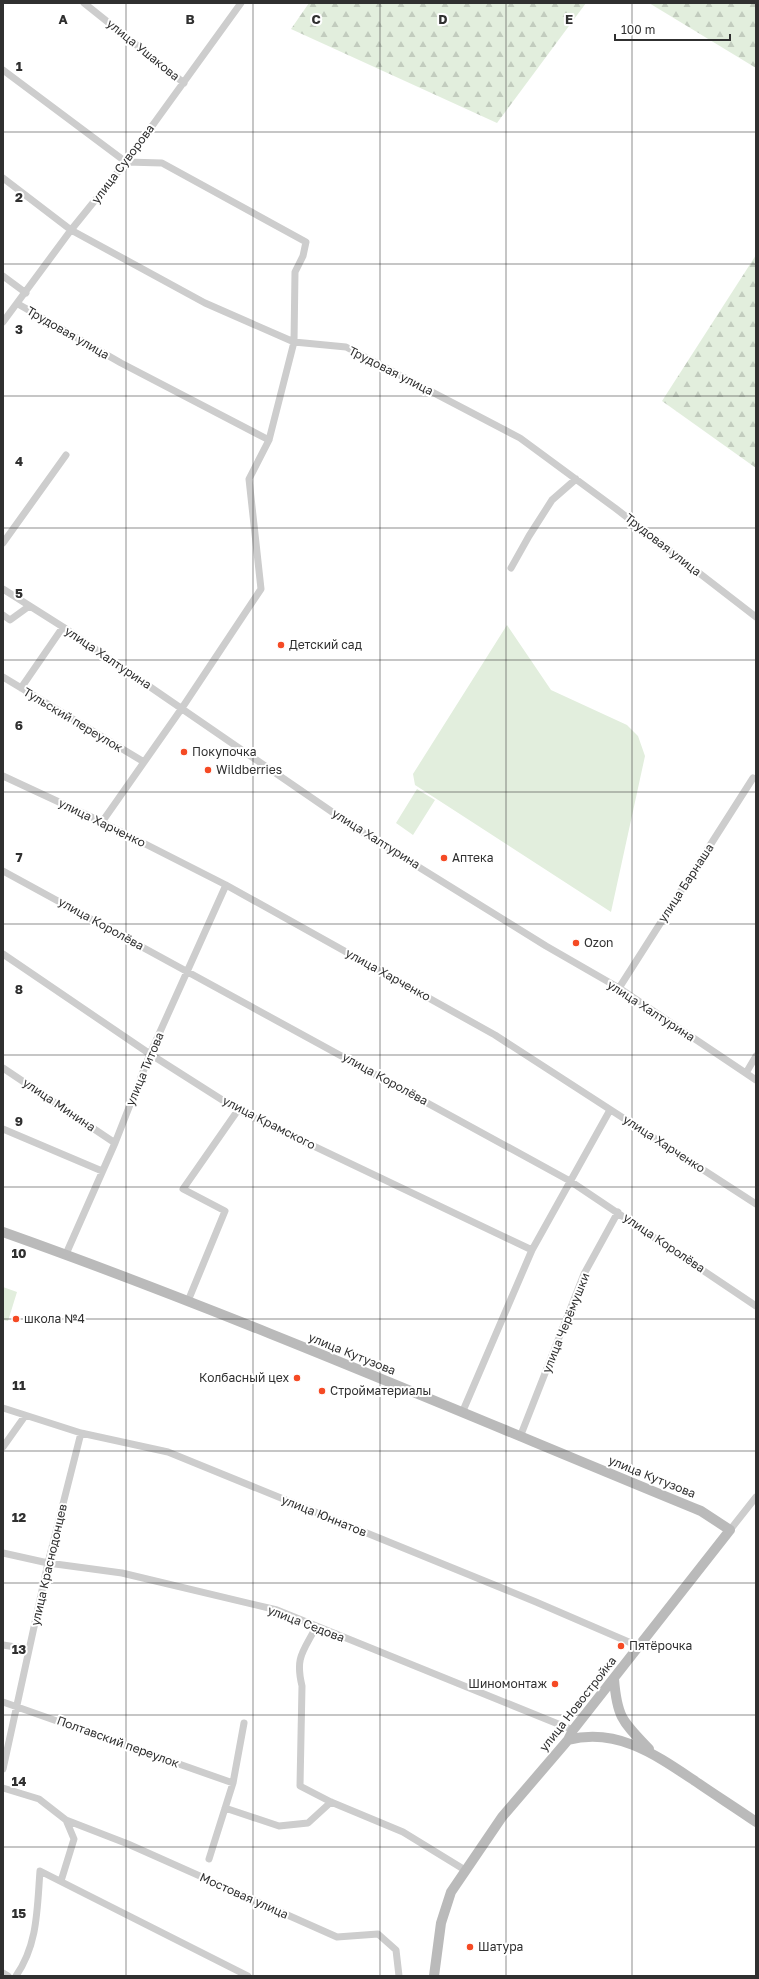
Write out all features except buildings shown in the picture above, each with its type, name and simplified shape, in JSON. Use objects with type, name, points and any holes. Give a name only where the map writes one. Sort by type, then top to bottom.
[{"type":"main road","name":"улица Кутузова","points":[[3,1232],[66,1254],[188,1301],[462,1413],[701,1511],[730,1530]]},
{"type":"main road","name":"улица Новостройка","points":[[434,1976],[441,1922],[451,1892],[464,1870],[502,1817],[568,1740],[573,1730],[730,1530]]},
{"type":"main road","points":[[614,1679],[617,1707],[620,1716],[633,1733],[654,1753],[756,1822]]},
{"type":"main road","points":[[568,1740],[583,1736],[602,1737],[625,1741],[654,1753]]},
{"type":"street","name":"улица Ушакова","points":[[84,3],[184,83]]},
{"type":"street","name":"улица Суворова","points":[[3,322],[18,304],[71,230],[126,162],[241,3]]},
{"type":"street","points":[[3,70],[126,162],[162,163],[306,242],[303,256],[295,272],[294,342],[269,440],[249,479],[260,589],[182,708],[102,822]]},
{"type":"street","name":"Трудовая улица","points":[[3,178],[71,230],[205,303],[294,342],[346,347],[520,438],[756,617]]},
{"type":"street","points":[[3,276],[26,293]]},
{"type":"street","name":"Трудовая улица","points":[[18,304],[121,363],[269,440]]},
{"type":"street","points":[[3,543],[66,455]]},
{"type":"street","points":[[511,568],[552,500],[576,479]]},
{"type":"street","name":"улица Халтурина","points":[[3,589],[28,607],[63,627],[354,827],[546,946],[619,988],[756,1080]]},
{"type":"street","points":[[3,615],[10,620],[28,607]]},
{"type":"street","points":[[21,688],[63,627]]},
{"type":"street","name":"Тульский переулок","points":[[3,677],[144,762]]},
{"type":"street","name":"улица Харченко","points":[[3,776],[102,822],[226,885],[495,1035],[756,1204]]},
{"type":"street","name":"улица Барнаша","points":[[619,988],[753,778]]},
{"type":"street","name":"улица Королёва","points":[[3,871],[570,1181],[756,1306]]},
{"type":"street","name":"улица Титова","points":[[66,1254],[115,1143],[150,1054],[226,885]]},
{"type":"street","name":"улица Крамского","points":[[3,954],[150,1054],[238,1110],[532,1250]]},
{"type":"street","points":[[746,1073],[756,1056]]},
{"type":"street","name":"улица Минина","points":[[3,1068],[115,1143]]},
{"type":"street","points":[[188,1301],[225,1211],[183,1189],[238,1110]]},
{"type":"street","points":[[462,1413],[532,1250],[610,1110]]},
{"type":"street","points":[[3,1129],[102,1171]]},
{"type":"street","name":"улица Черёмушки","points":[[520,1437],[584,1274],[618,1212]]},
{"type":"street","name":"улица Юннатов","points":[[3,1408],[81,1433],[168,1452],[536,1602],[638,1646]]},
{"type":"street","points":[[3,1447],[25,1416]]},
{"type":"street","name":"улица Краснодонцев","points":[[3,1769],[48,1563],[81,1433]]},
{"type":"street","name":"улица Новостройка","points":[[730,1530],[756,1497]]},
{"type":"street","name":"улица Седова","points":[[3,1553],[48,1563],[122,1573],[277,1610],[573,1730]]},
{"type":"street","points":[[316,1627],[299,1659],[298,1671],[302,1686],[300,1786],[332,1802],[403,1832],[464,1870]]},
{"type":"street","points":[[3,1645],[30,1649]]},
{"type":"street","name":"Полтавский переулок","points":[[3,1702],[234,1783]]},
{"type":"street","points":[[209,1859],[234,1783],[244,1723]]},
{"type":"street","name":"Мостовая улица","points":[[3,1788],[39,1799],[66,1820],[128,1844],[337,1937],[378,1934],[396,1950],[399,1976]]},
{"type":"street","points":[[226,1808],[279,1826],[308,1823],[332,1802]]},
{"type":"street","name":"Мостовая улица","points":[[61,1881],[74,1839],[66,1820]]},
{"type":"street","points":[[16,1976],[26,1962],[33,1940],[40,1871],[248,1976]]},
{"type":"street","points":[[3,1973],[8,1976]]},
{"type":"green space","points":[[309,3],[586,3],[497,123],[291,29]]},
{"type":"green space","points":[[649,3],[756,3],[756,68]]},
{"type":"green space","points":[[756,255],[756,468],[662,401]]},
{"type":"green space","points":[[507,625],[551,690],[627,725],[638,736],[645,756],[611,912],[415,785],[413,774]]},
{"type":"green space","points":[[417,789],[435,800],[413,835],[396,823]]},
{"type":"green space","points":[[3,1287],[17,1292],[8,1321],[3,1320]]},
{"type":"place","name":"Детский сад","points":[[281,645]]},
{"type":"place","name":"Покупочка","points":[[184,752]]},
{"type":"place","name":"Wildberries","points":[[208,770]]},
{"type":"place","name":"Аптека","points":[[444,858]]},
{"type":"place","name":"Ozon","points":[[576,943]]},
{"type":"place","name":"школа №4","points":[[16,1319]]},
{"type":"place","name":"Колбасный цех","points":[[297,1378]]},
{"type":"place","name":"Стройматериалы","points":[[322,1391]]},
{"type":"place","name":"Пятёрочка","points":[[621,1646]]},
{"type":"place","name":"Шиномонтаж","points":[[555,1684]]},
{"type":"place","name":"Шатура","points":[[470,1947]]}]
